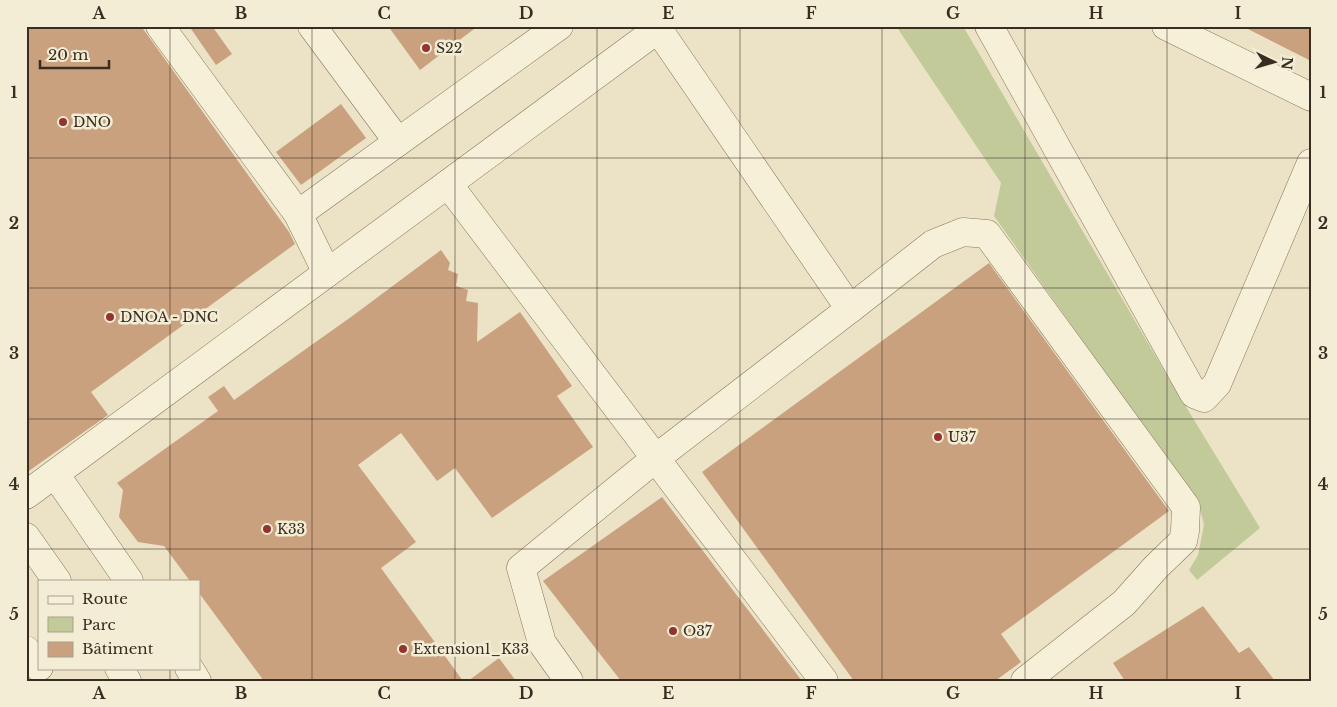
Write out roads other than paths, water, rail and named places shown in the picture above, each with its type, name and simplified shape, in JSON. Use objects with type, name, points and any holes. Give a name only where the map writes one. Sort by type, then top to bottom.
[{"type":"street","points":[[160,26],[298,214],[328,273]]},
{"type":"street","points":[[312,26],[398,142]]},
{"type":"street","points":[[298,214],[559,26]]},
{"type":"street","points":[[989,26],[1194,394],[1204,398],[1217,384],[1311,163]]},
{"type":"street","points":[[1166,26],[1311,97]]},
{"type":"street","points":[[26,495],[448,184],[651,30],[850,309]]},
{"type":"street","points":[[448,184],[824,681]]},
{"type":"street","points":[[569,681],[542,643],[521,568],[656,458],[932,244],[963,232],[987,234],[1186,507],[1183,541],[1156,567],[1124,603],[1025,681]]},
{"type":"street","points":[[55,474],[128,580]]},
{"type":"street","points":[[26,537],[56,580]]},
{"type":"street","points":[[26,650],[38,667]]},
{"type":"street","points":[[41,670],[49,681]]},
{"type":"street","points":[[119,670],[127,681]]},
{"type":"street","points":[[190,670],[197,681]]},
{"type":"place","name":"S22","points":[[426,48]]},
{"type":"place","name":"DNO","points":[[63,122]]},
{"type":"place","name":"DNOA - DNC","points":[[110,317]]},
{"type":"place","name":"U37","points":[[938,437]]},
{"type":"place","name":"K33","points":[[267,529]]},
{"type":"place","name":"O37","points":[[673,631]]},
{"type":"place","name":"Extension1_K33","points":[[403,649]]}]
